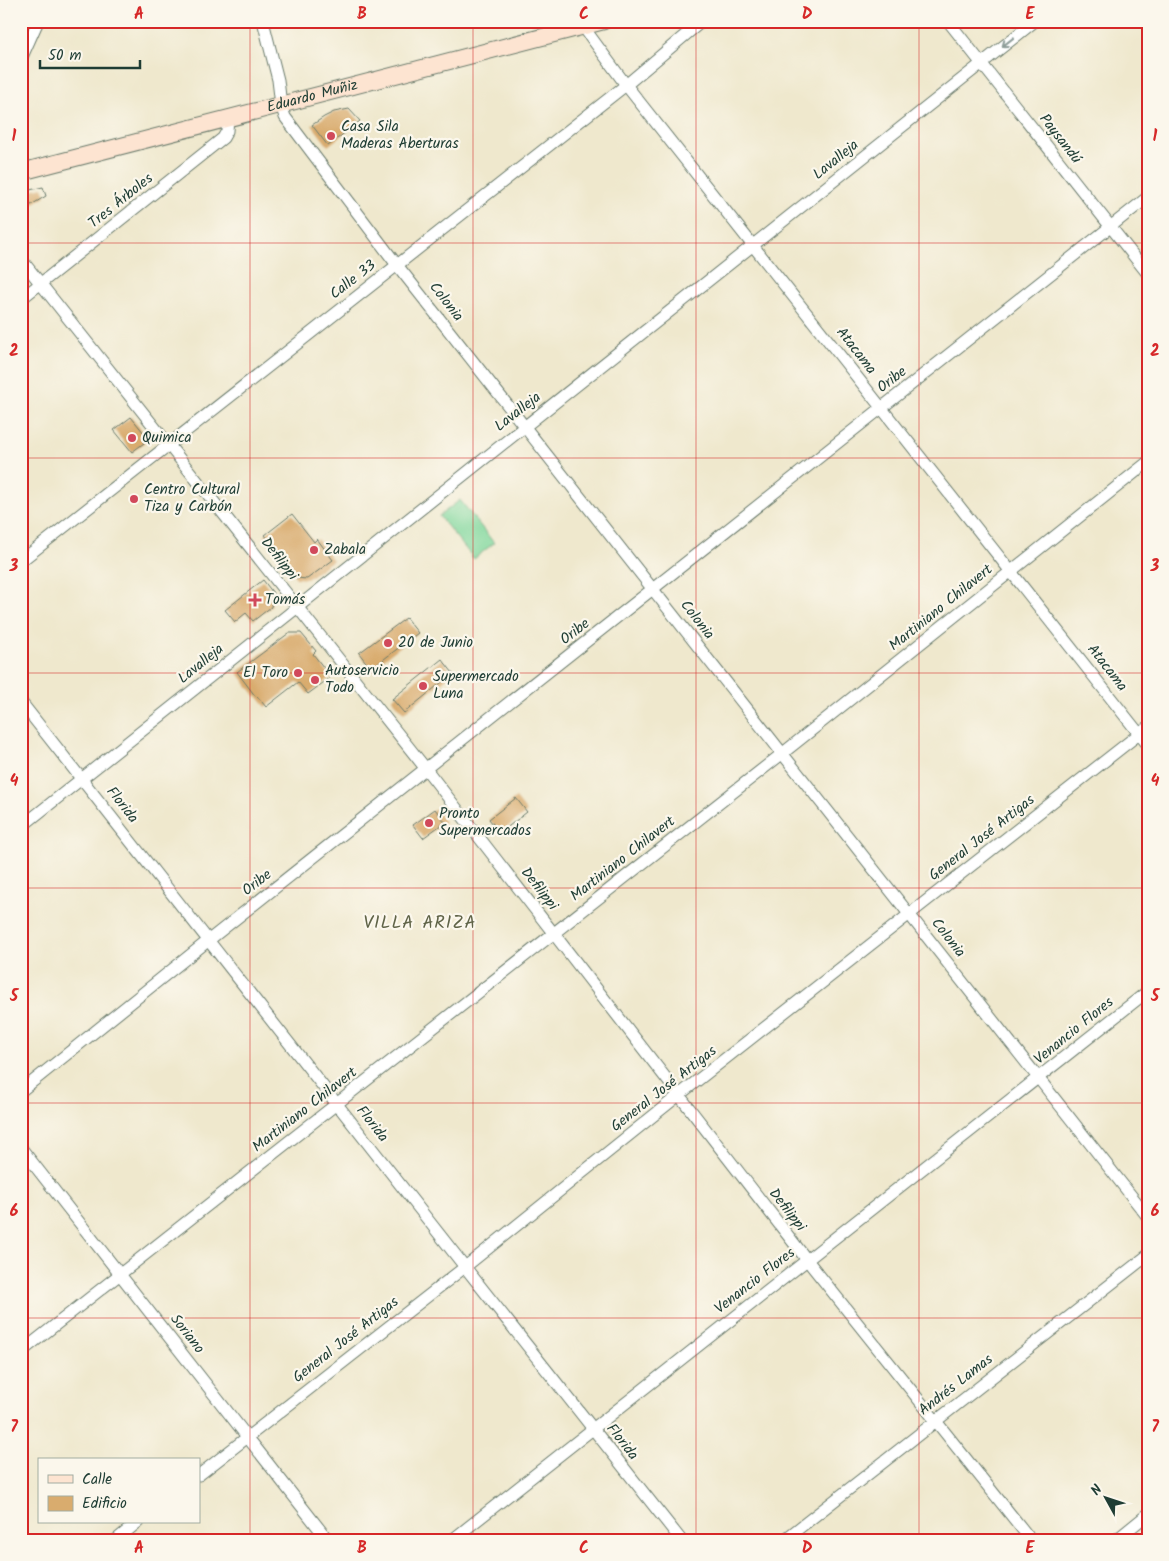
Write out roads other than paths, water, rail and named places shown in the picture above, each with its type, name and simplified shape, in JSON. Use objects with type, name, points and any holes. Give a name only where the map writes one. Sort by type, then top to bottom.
[{"type":"street","points":[[21,59],[38,21]]},
{"type":"street","name":"Colonia","points":[[263,21],[285,117],[397,265],[1148,1217]]},
{"type":"street","name":"Eduardo Muñiz","points":[[21,172],[281,105],[580,24],[604,21]]},
{"type":"street","name":"Calle 33","points":[[21,561],[626,84],[702,21]]},
{"type":"street","name":"Paysandú","points":[[948,21],[1148,274]]},
{"type":"street","name":"Lavalleja","points":[[21,827],[1035,21]]},
{"type":"street","name":"Atacama","points":[[580,24],[1011,572],[1144,730],[1148,745]]},
{"type":"street","name":"Tres Árboles","points":[[21,299],[223,138],[227,131],[228,118]]},
{"type":"street","name":"Oribe","points":[[21,1091],[1148,197]]},
{"type":"street","name":"Defilippi","points":[[21,259],[426,769],[807,1260],[1031,1540]]},
{"type":"street","name":"Martiniano Chilavert","points":[[21,1352],[783,753],[1148,462]]},
{"type":"street","name":"Florida","points":[[21,702],[681,1540]]},
{"type":"street","name":"General José Artigas","points":[[200,1474],[1144,730]]},
{"type":"street","name":"Venancio Flores","points":[[452,1540],[1148,991]]},
{"type":"street","name":"Soriano","points":[[21,1148],[328,1540]]},
{"type":"street","name":"Andrés Lamas","points":[[784,1540],[1148,1255]]},
{"type":"street","points":[[1116,1540],[1148,1514]]},
{"type":"street","points":[[116,1540],[136,1524]]},
{"type":"place","name":"Casa Sila Maderas Aberturas","points":[[331,136]]},
{"type":"place","name":"Quimica","points":[[132,438]]},
{"type":"place","name":"Centro Cultural Tiza y Carbón","points":[[134,499]]},
{"type":"place","name":"Zabala","points":[[314,550]]},
{"type":"place","name":"Tomás","points":[[255,600]]},
{"type":"place","name":"20 de Junio","points":[[388,643]]},
{"type":"place","name":"El Toro","points":[[298,673]]},
{"type":"place","name":"Autoservicio Todo","points":[[315,680]]},
{"type":"place","name":"Supermercado Luna","points":[[423,686]]},
{"type":"place","name":"Pronto Supermercados","points":[[429,823]]},
{"type":"district","name":"VILLA ARIZA","points":[[420,923]]}]
